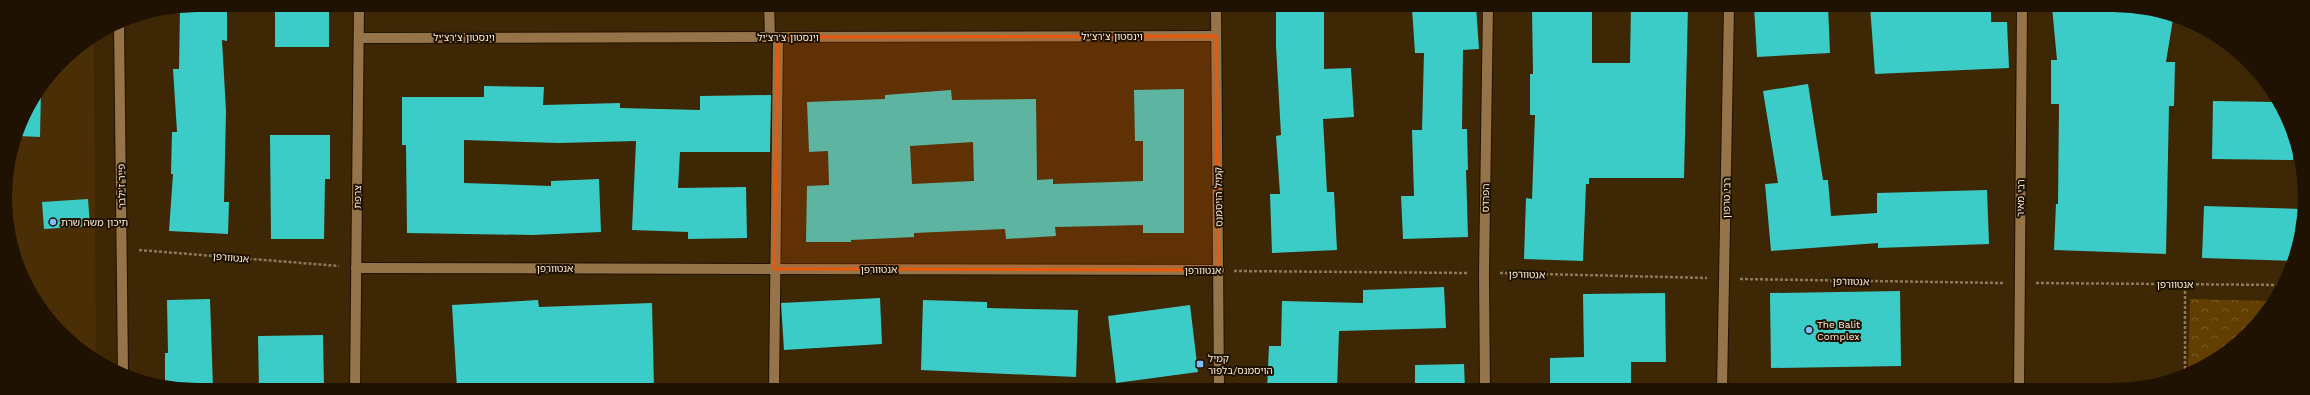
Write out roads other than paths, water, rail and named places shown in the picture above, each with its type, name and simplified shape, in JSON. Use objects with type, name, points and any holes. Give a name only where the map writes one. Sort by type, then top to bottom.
[{"type":"street","name":"צרפת","points":[[355,383],[360,12]]},
{"type":"street","points":[[770,12],[774,37],[774,383]]},
{"type":"street","name":"קמיל הויסמנס","points":[[1216,12],[1219,383]]},
{"type":"street","name":"הפרדס","points":[[1485,383],[1484,273],[1488,12]]},
{"type":"street","name":"רבי טרפון","points":[[1722,383],[1729,12]]},
{"type":"street","name":"רבי מאיר","points":[[2019,383],[2018,283],[2022,12]]},
{"type":"street","name":"פייר ז'ילבר","points":[[119,29],[123,367]]},
{"type":"street","name":"וינסטון צ'רצ'יל","points":[[359,38],[1216,36]]},
{"type":"street","name":"אנטוורפן","points":[[356,268],[1219,270]]},
{"type":"place","name":"תיכון משה שרת","points":[[53,222]]},
{"type":"place","name":"The Balit Complex","points":[[1809,330]]},
{"type":"place","name":"קמיל הויסמנס/בלפור","points":[[1200,364]]}]
